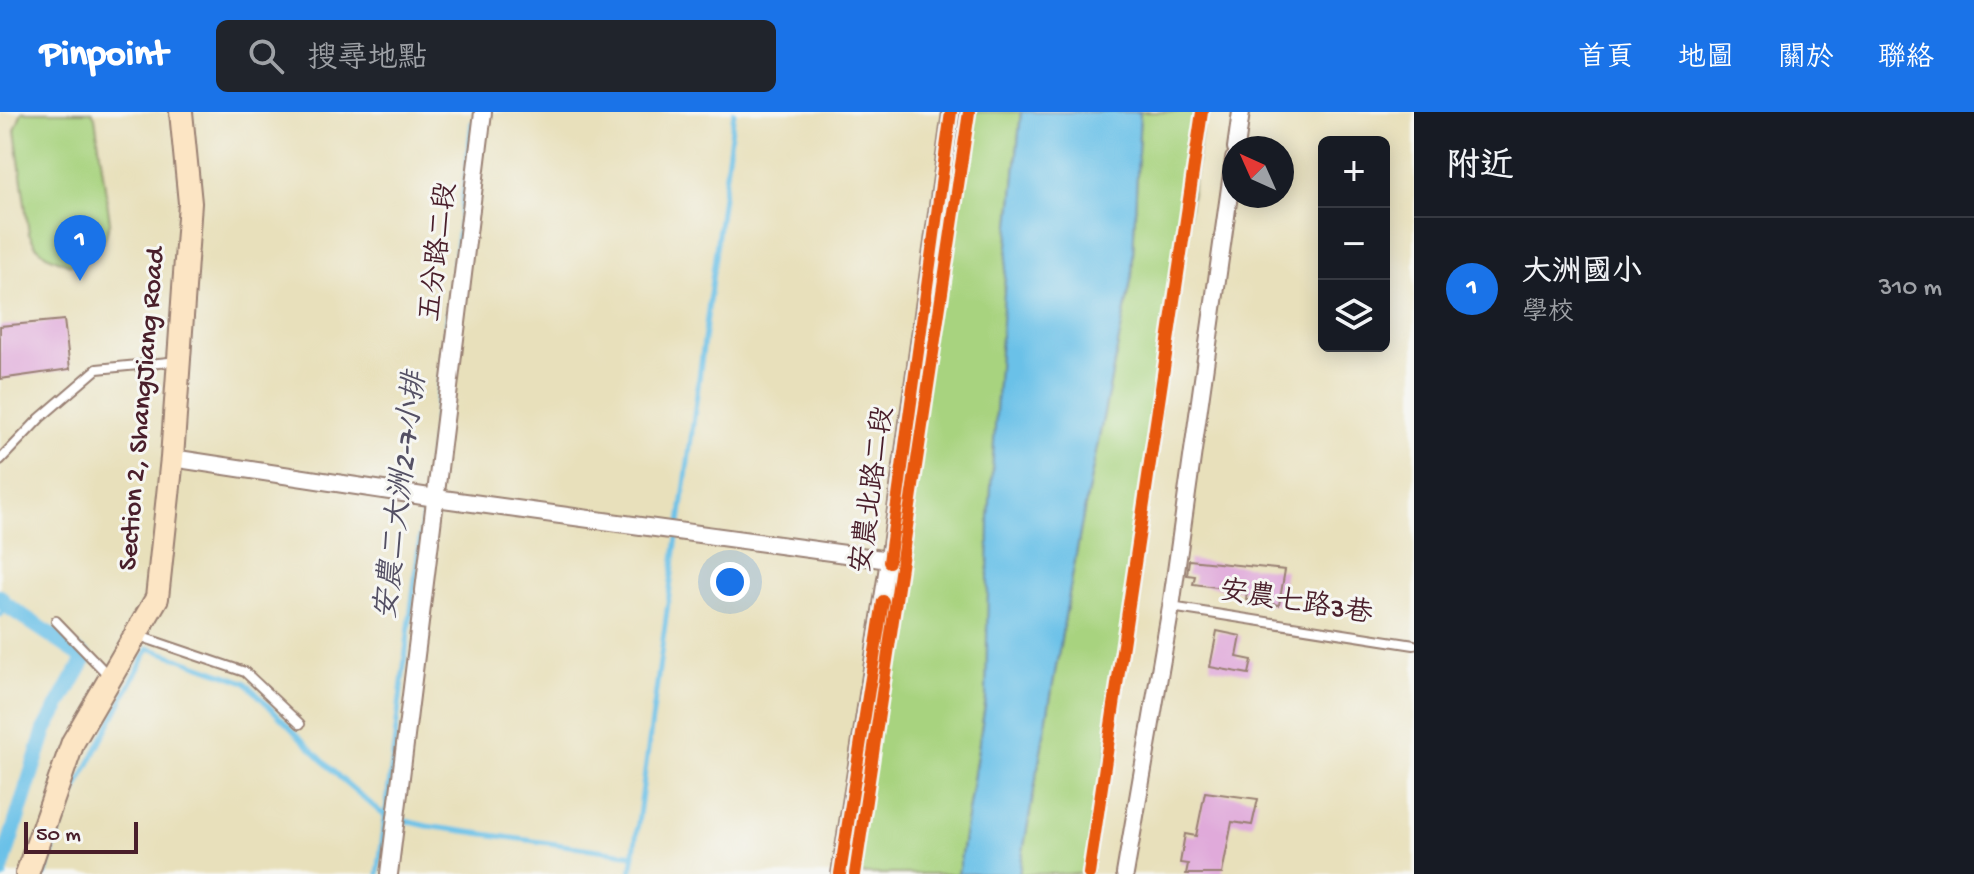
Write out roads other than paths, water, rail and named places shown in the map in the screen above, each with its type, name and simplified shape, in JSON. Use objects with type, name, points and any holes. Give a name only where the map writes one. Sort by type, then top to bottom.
[{"type":"main road","name":"Section 2, ShangJiang Road","points":[[27,874],[73,742],[157,598],[172,458],[190,203],[181,112]]},
{"type":"street","name":"五分路二段","points":[[389,874],[483,112]]},
{"type":"street","name":"安農北路二段","points":[[840,874],[889,560],[951,112]]},
{"type":"street","points":[[1238,136],[1241,112]]},
{"type":"street","points":[[1125,874],[1171,607],[1227,208]]},
{"type":"street","points":[[172,458],[436,498],[889,560]]},
{"type":"lane","points":[[0,460],[40,418],[97,369],[180,361]]},
{"type":"lane","name":"安農七路3巷","points":[[1171,607],[1414,645]]},
{"type":"lane","points":[[56,621],[111,677]]},
{"type":"lane","points":[[135,635],[245,672],[300,724]]},
{"type":"water","points":[[1021,112],[1140,112],[1132,276],[1083,516],[1019,874],[958,874],[986,699],[989,517],[1005,276]]},
{"type":"waterway","points":[[680,523],[734,112]]},
{"type":"waterway","name":"安農二大洲2-7小排","points":[[378,874],[472,123]]},
{"type":"waterway","points":[[631,874],[677,537]]},
{"type":"waterway","points":[[0,597],[6,605],[85,658],[45,730],[0,873]]},
{"type":"waterway","points":[[0,615],[6,605]]},
{"type":"waterway","points":[[45,874],[68,805],[149,648],[245,682],[339,777],[385,816],[427,826],[634,855]]},
{"type":"place","name":"大洲國小","points":[[80,281]]}]
